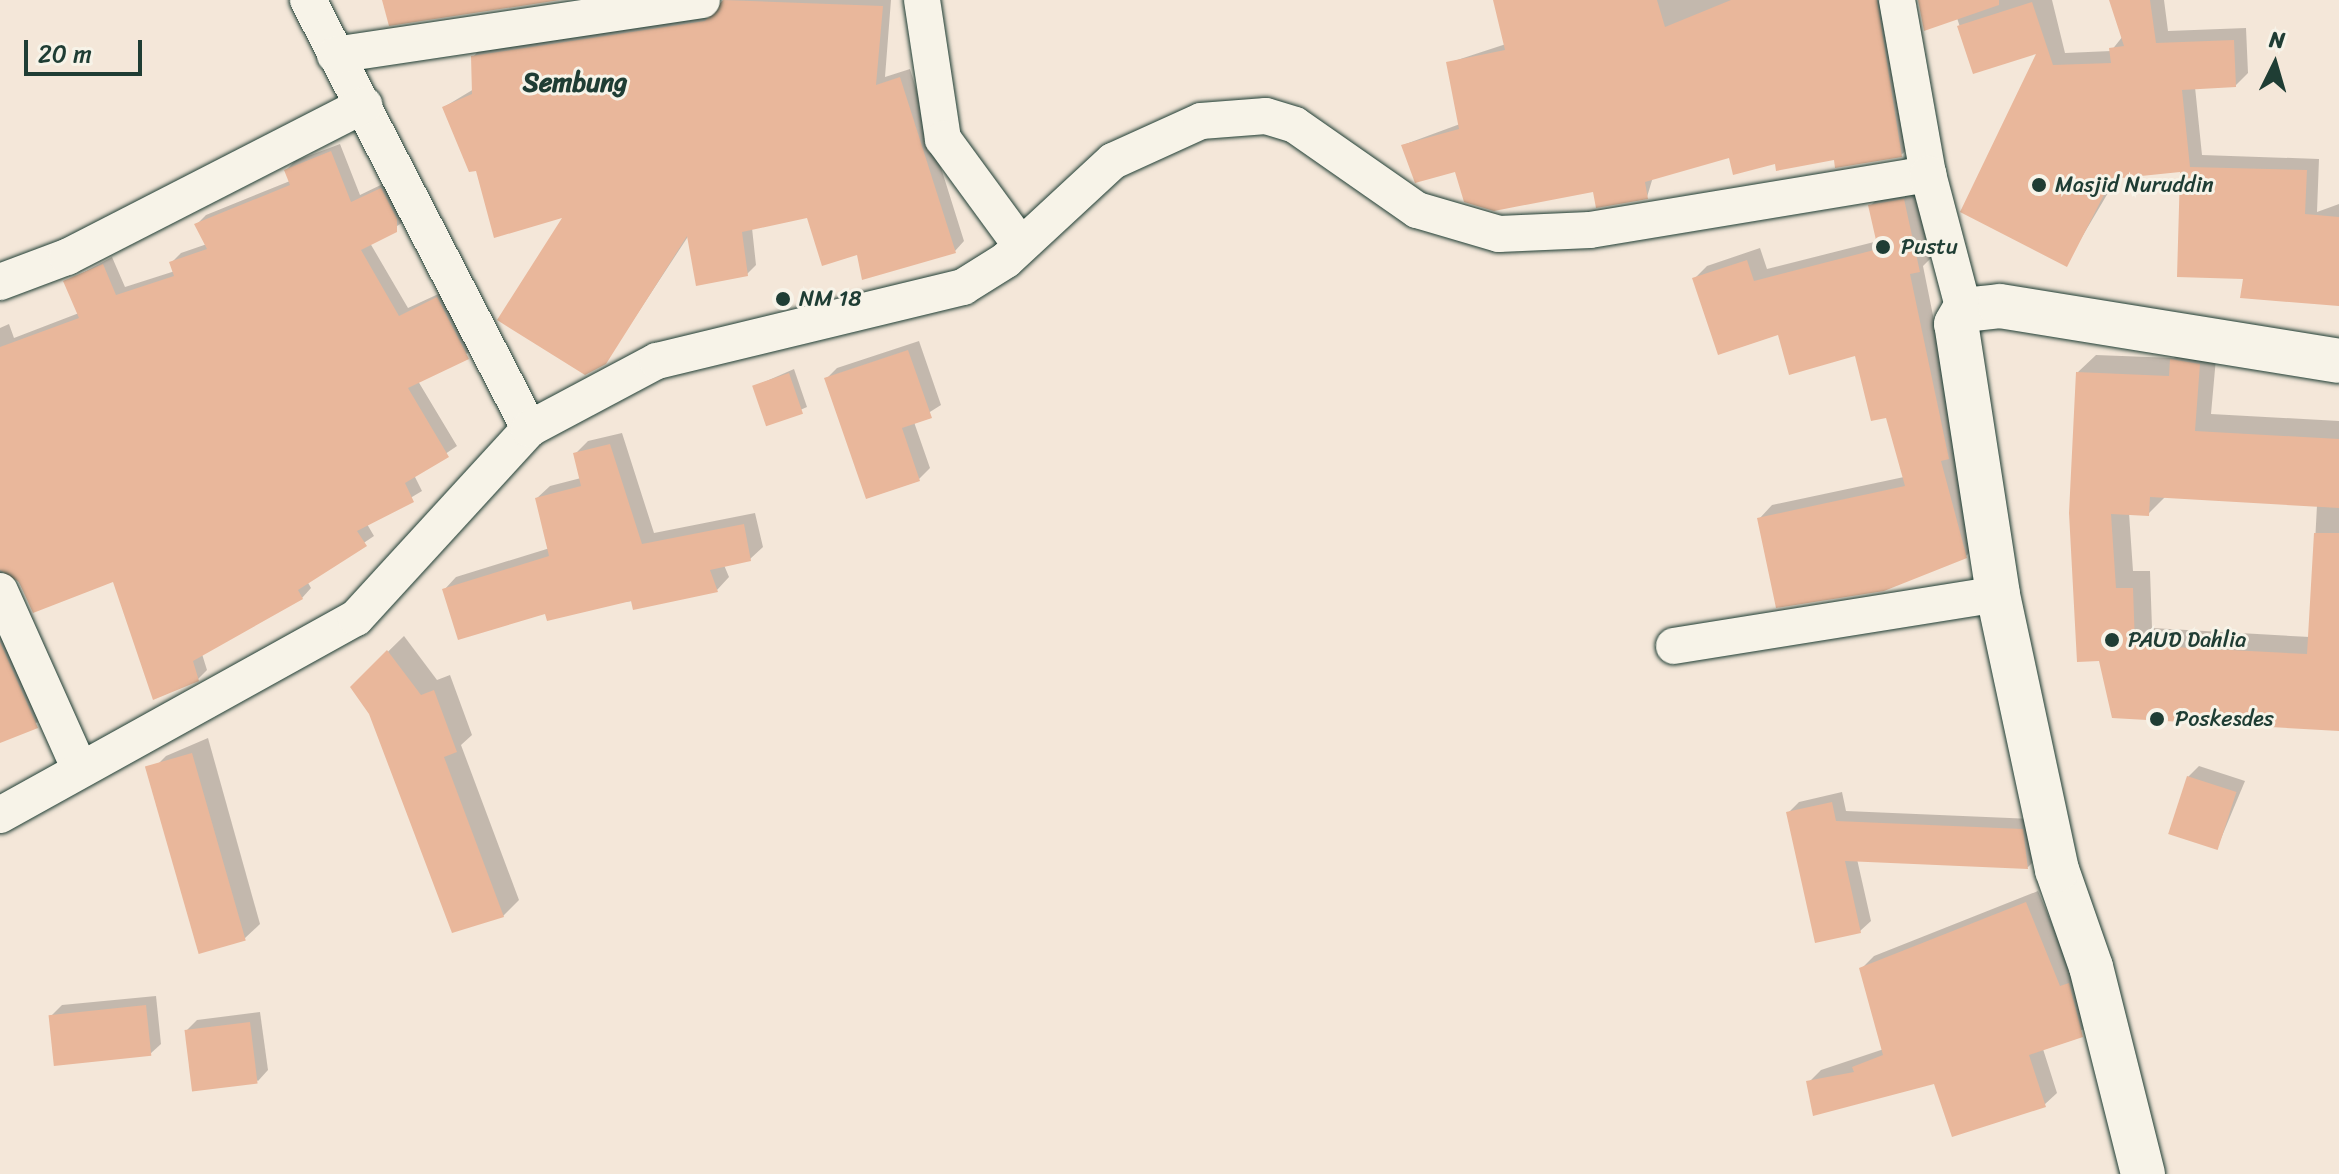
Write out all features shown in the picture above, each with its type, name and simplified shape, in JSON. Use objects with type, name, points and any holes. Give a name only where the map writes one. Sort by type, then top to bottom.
[{"type":"street","points":[[308,0],[529,429]]},
{"type":"street","points":[[335,55],[702,0]]},
{"type":"street","points":[[922,0],[943,139],[1019,243]]},
{"type":"street","points":[[1897,0],[1928,174],[1964,310],[1955,348],[1998,594],[2057,870],[2091,967],[2143,1174]]},
{"type":"street","points":[[0,282],[67,257],[364,105]]},
{"type":"street","points":[[0,815],[356,618],[529,429],[657,361],[963,287],[1141,144],[1234,116],[1295,125],[1417,210],[1499,234],[1590,230],[1928,174]]},
{"type":"street","points":[[1964,310],[2000,306],[2339,361]]},
{"type":"street","points":[[0,591],[80,770]]},
{"type":"street","points":[[1674,646],[1998,594]]},
{"type":"building","points":[[382,0],[560,0],[389,26]]},
{"type":"building","points":[[723,0],[883,6],[876,85],[900,77],[956,253],[862,280],[857,255],[822,266],[807,218],[742,232],[748,276],[696,286],[687,236],[606,364],[585,375],[497,320],[562,218],[494,238],[476,171],[469,172],[442,107],[472,94],[471,56],[705,21]]},
{"type":"building","points":[[1493,0],[1657,0],[1665,27],[1731,0],[1877,0],[1902,157],[1835,168],[1834,160],[1776,171],[1775,164],[1733,175],[1729,158],[1645,182],[1648,199],[1596,208],[1593,192],[1494,211],[1464,202],[1455,172],[1415,183],[1401,145],[1459,129],[1446,62],[1505,50]]},
{"type":"building","points":[[1918,0],[1999,0],[1999,5],[1924,31]]},
{"type":"building","points":[[2109,0],[2150,0],[2156,43],[2234,40],[2236,87],[2182,90],[2190,167],[2307,170],[2305,214],[2339,217],[2339,306],[2240,298],[2243,279],[2177,277],[2180,172],[2112,179],[2067,267],[1960,212],[2036,54],[1973,74],[1957,26],[2032,2],[2053,65],[2111,63],[2109,48],[2124,46]]},
{"type":"building","points":[[331,151],[351,202],[381,188],[397,219],[397,232],[361,250],[399,316],[437,297],[469,359],[408,388],[449,457],[405,483],[414,502],[357,531],[367,546],[298,590],[303,599],[193,661],[199,681],[153,700],[113,582],[33,613],[19,582],[0,570],[0,347],[79,318],[63,281],[103,264],[116,295],[174,276],[169,262],[207,249],[194,224],[290,185],[284,170]]},
{"type":"building","points":[[1904,199],[1920,272],[1910,274],[1949,459],[1941,461],[1967,558],[1884,591],[1776,608],[1757,518],[1905,486],[1886,418],[1871,421],[1855,356],[1789,375],[1778,335],[1718,355],[1692,278],[1747,260],[1754,281],[1878,249],[1868,205]]},
{"type":"building","points":[[908,350],[932,418],[902,428],[920,481],[866,499],[824,378]]},
{"type":"building","points":[[2170,359],[2200,364],[2195,431],[2339,439],[2339,508],[2150,497],[2149,516],[2111,514],[2116,588],[2133,588],[2135,645],[2307,654],[2314,533],[2339,533],[2339,731],[2112,718],[2099,661],[2077,662],[2069,513],[2076,372],[2169,376]]},
{"type":"building","points":[[789,373],[803,414],[766,426],[752,386]]},
{"type":"building","points":[[610,444],[642,544],[744,524],[751,561],[710,570],[718,592],[633,610],[631,601],[547,621],[545,614],[458,640],[442,589],[549,556],[535,498],[581,486],[573,453]]},
{"type":"building","points":[[0,642],[38,728],[0,743]]},
{"type":"building","points":[[387,650],[421,695],[434,690],[457,752],[444,757],[504,917],[452,933],[369,714],[350,687]]},
{"type":"building","points":[[192,753],[246,940],[199,954],[145,767]]},
{"type":"building","points":[[2187,776],[2236,792],[2218,850],[2168,834]]},
{"type":"building","points":[[1832,802],[1836,821],[2023,829],[2028,869],[1845,861],[1861,933],[1815,943],[1786,812]]},
{"type":"building","points":[[2026,902],[2060,986],[2069,983],[2083,1037],[2029,1055],[2046,1107],[1952,1137],[1934,1084],[1813,1116],[1806,1081],[1854,1072],[1852,1067],[1883,1055],[1859,968]]},
{"type":"building","points":[[146,1005],[151,1056],[54,1066],[49,1015]]},
{"type":"building","points":[[250,1022],[258,1084],[192,1092],[184,1030]]},
{"type":"place","name":"Masjid Nuruddin","points":[[2039,185]]},
{"type":"place","name":"Pustu","points":[[1883,247]]},
{"type":"place","name":"NM 18","points":[[783,299]]},
{"type":"place","name":"PAUD Dahlia","points":[[2112,640]]},
{"type":"place","name":"Poskesdes","points":[[2157,719]]},
{"type":"district","name":"Sembung","points":[[575,83]]}]
